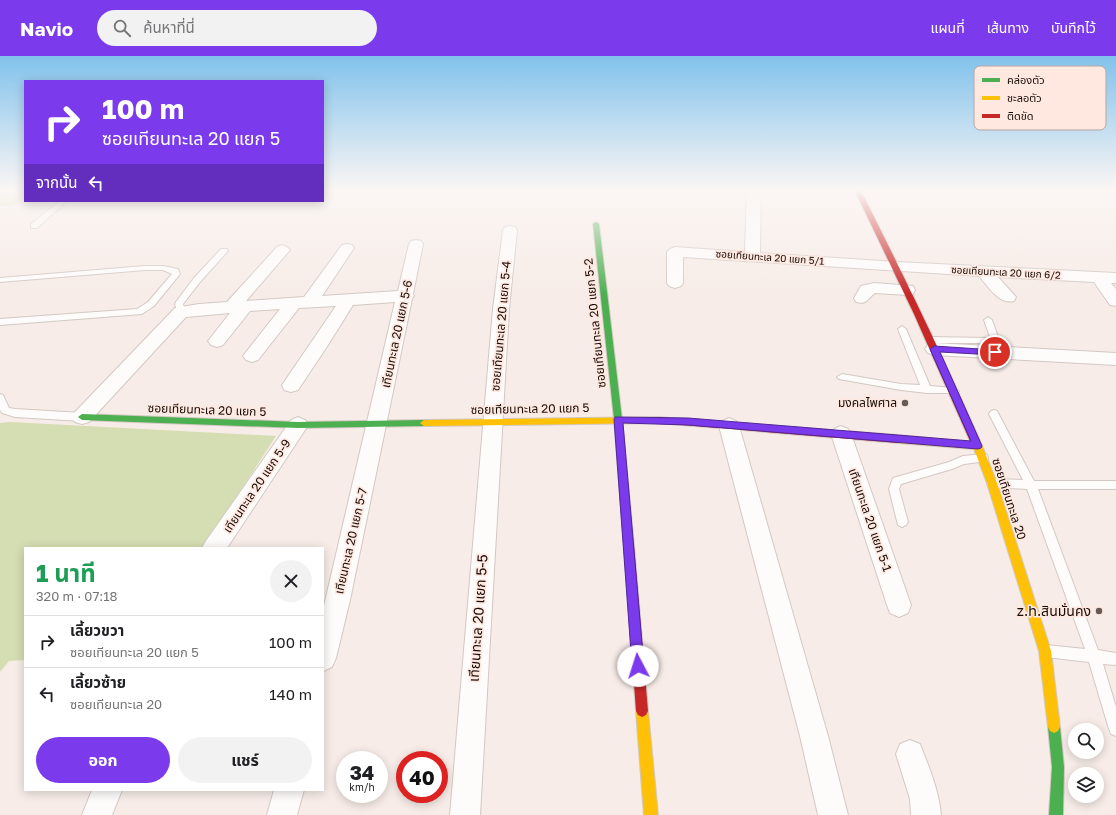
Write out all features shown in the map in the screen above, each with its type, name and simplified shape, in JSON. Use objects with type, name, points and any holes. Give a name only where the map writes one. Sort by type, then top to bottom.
[{"type":"street","name":"ซอยเทียนทะเล 20 แยก 5-2","points":[[596,224],[618,419],[651,815]]},
{"type":"street","points":[[752,256],[753,224]]},
{"type":"street","name":"ซอยเทียนทะเล 20","points":[[875,224],[897,267],[978,446],[992,483],[1045,651],[1052,702],[1058,767],[1056,815]]},
{"type":"street","name":"ซอยเทียนทะเล 20 แยก 5-4","points":[[493,421],[501,309],[510,230]]},
{"type":"street","name":"เทียนทะเล 20 แยก 5-6","points":[[377,423],[406,296],[416,244]]},
{"type":"street","points":[[252,356],[302,302],[347,248]]},
{"type":"street","points":[[217,341],[238,307],[282,250]]},
{"type":"street","name":"ซอยเทียนทะเล 20 แยก 5/1","points":[[675,283],[675,252],[897,267]]},
{"type":"street","name":"ซอยเทียนทะเล 20 แยก 6/2","points":[[897,267],[1116,278]]},
{"type":"street","points":[[984,271],[1008,297]]},
{"type":"street","points":[[1099,277],[1116,301]]},
{"type":"street","points":[[862,298],[867,290],[874,288],[907,290]]},
{"type":"street","points":[[82,417],[181,312],[199,309],[406,296]]},
{"type":"street","points":[[291,385],[348,299]]},
{"type":"street","points":[[932,344],[1116,359]]},
{"type":"street","name":"ซอยเทียนทะเล 20 แยก 5","points":[[82,417],[298,425],[618,419],[659,420],[978,446]]},
{"type":"street","name":"เทียนทะเล 20 แยก 5-5","points":[[465,815],[493,421]]},
{"type":"street","name":"เทียนทะเล 20 แยก 5-7","points":[[324,654],[338,600],[377,423]]},
{"type":"street","name":"เทียนทะเล 20 แยก 5-9","points":[[215,547],[298,425]]},
{"type":"street","points":[[728,426],[814,736],[833,815]]},
{"type":"street","name":"เทียนทะเล 20 แยก 5-1","points":[[841,434],[899,605]]},
{"type":"street","points":[[910,754],[925,799],[926,815]]},
{"type":"street","points":[[97,815],[107,791]]},
{"type":"street","points":[[282,815],[289,791]]},
{"type":"lane","points":[[181,312],[180,304],[197,280],[224,251]]},
{"type":"lane","points":[[0,280],[145,268],[170,269],[175,271],[176,274],[151,304],[139,312],[0,322]]},
{"type":"lane","points":[[932,344],[991,341],[994,337],[988,320]]},
{"type":"lane","points":[[902,329],[927,390]]},
{"type":"lane","points":[[842,377],[901,387],[954,391]]},
{"type":"lane","points":[[0,397],[5,410],[15,413],[82,417]]},
{"type":"lane","points":[[994,414],[1031,485],[1094,657],[1116,729]]},
{"type":"lane","points":[[902,522],[894,489],[896,482],[952,465],[963,460],[982,458]]},
{"type":"lane","points":[[992,483],[1031,485],[1116,485]]},
{"type":"lane","points":[[1045,651],[1116,659]]},
{"type":"green space","points":[[10,422],[276,436],[204,547],[24,547],[24,660],[9,661],[0,672],[0,423]]},
{"type":"traffic: fast","points":[[596,224],[618,419],[629,546]]},
{"type":"traffic: fast","points":[[82,417],[298,425],[424,423]]},
{"type":"traffic: fast","points":[[1054,727],[1058,767],[1056,815]]},
{"type":"traffic: slow","points":[[424,423],[658,420]]},
{"type":"traffic: slow","points":[[898,439],[978,446]]},
{"type":"traffic: slow","points":[[975,441],[992,483],[1045,651],[1054,727]]},
{"type":"traffic: slow","points":[[642,711],[651,815]]},
{"type":"traffic: jam","points":[[875,224],[918,314],[975,441]]},
{"type":"traffic: jam","points":[[658,420],[898,439]]},
{"type":"traffic: jam","points":[[629,546],[642,711]]},
{"type":"place","name":"มงคลไพศาล","points":[[905,403]]},
{"type":"place","name":"z.h.สินมั่นคง","points":[[1099,611]]},
{"type":"route","points":[[638,666],[618,419],[651,419],[978,446],[934,349],[995,352]]}]
